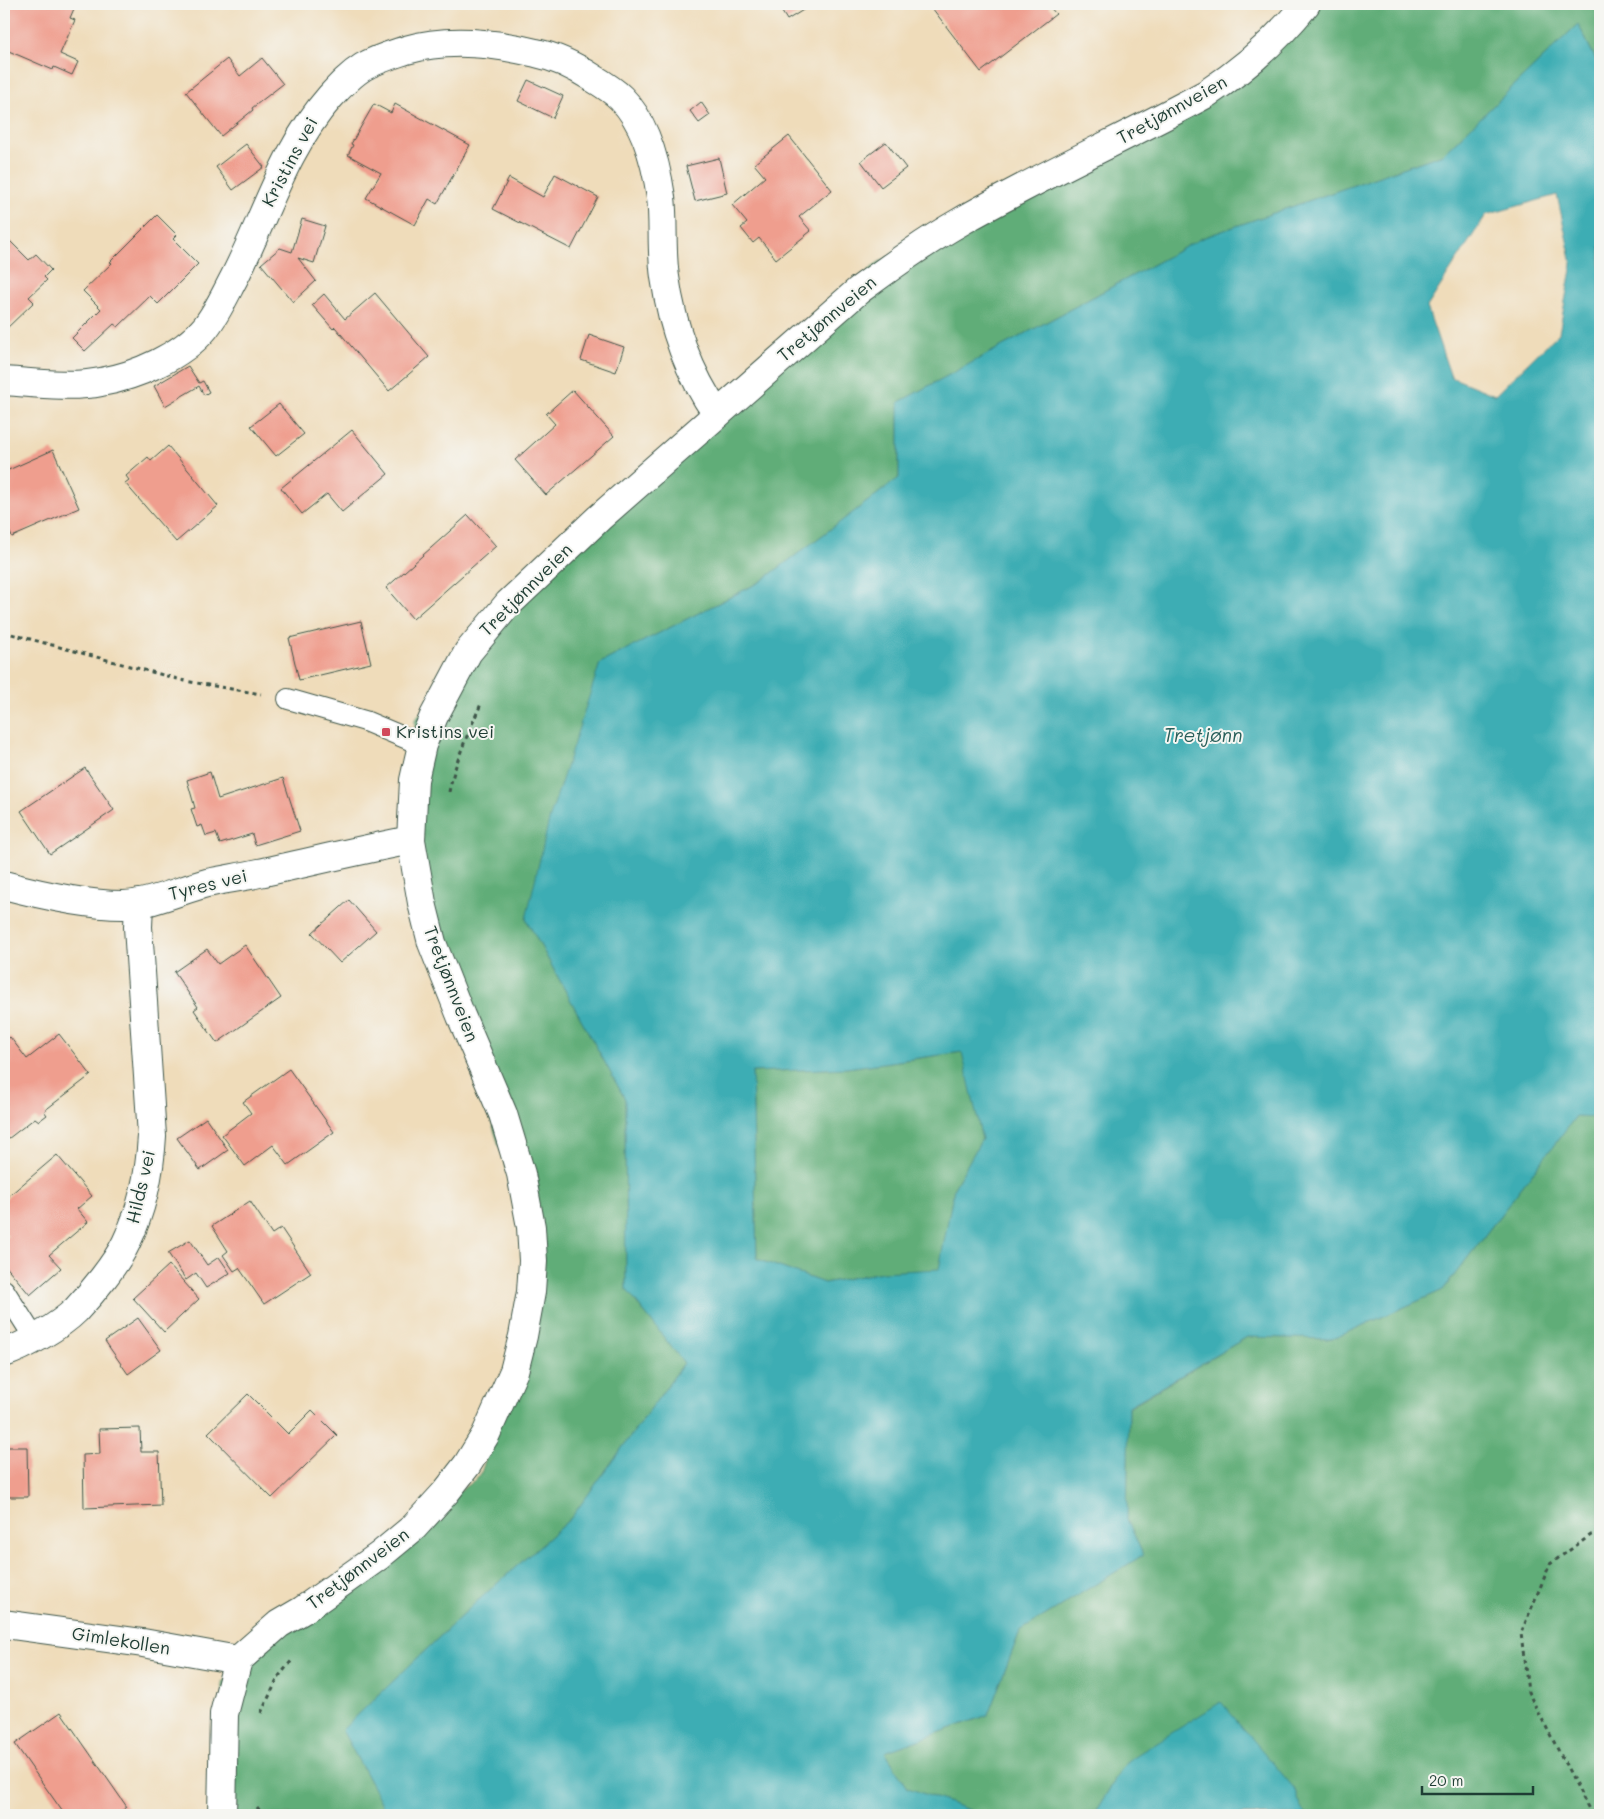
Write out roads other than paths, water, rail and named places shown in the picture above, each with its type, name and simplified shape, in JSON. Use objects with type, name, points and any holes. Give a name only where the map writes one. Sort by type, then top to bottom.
[{"type":"street","name":"Tretjønnveien","points":[[238,1660],[279,1624],[303,1610],[379,1556],[414,1527],[446,1492],[467,1465],[486,1434],[514,1371],[523,1336],[531,1292],[533,1261],[531,1227],[521,1174],[504,1114],[461,1016],[432,943],[422,903],[411,840],[414,780],[422,745],[434,716],[468,652],[508,604],[598,518],[859,290],[892,265],[958,223],[1010,194],[1206,94],[1234,75],[1288,27],[1306,4]]},
{"type":"street","name":"Kristins vei","points":[[4,381],[49,384],[97,383],[133,373],[162,361],[197,336],[213,317],[242,262],[280,175],[300,138],[314,115],[344,81],[361,68],[382,58],[413,48],[439,44],[487,45],[512,47],[544,55],[578,68],[623,99],[634,116],[647,139],[654,160],[661,199],[665,275],[676,332],[704,395],[717,414]]},
{"type":"street","name":"Tyres vei","points":[[4,884],[28,892],[82,901],[123,905],[139,903],[207,883],[258,874],[340,854],[411,840]]},
{"type":"street","name":"Hilds vei","points":[[4,1353],[35,1339],[75,1311],[112,1265],[125,1245],[133,1227],[151,1165],[152,1136],[138,927],[139,903]]},
{"type":"street","name":"Gimlekollen","points":[[4,1624],[143,1643],[238,1660]]},
{"type":"street","points":[[222,1815],[224,1714],[238,1660]]},
{"type":"lane","points":[[288,700],[365,721],[422,745]]},
{"type":"lane","points":[[4,1290],[35,1339]]},
{"type":"water","name":"Tretjønn","points":[[1578,24],[1600,68],[1600,1117],[1576,1116],[1443,1290],[1332,1339],[1247,1337],[1129,1406],[1127,1519],[1143,1555],[1020,1631],[988,1715],[885,1752],[908,1788],[983,1815],[388,1815],[342,1730],[474,1604],[571,1518],[684,1363],[626,1289],[625,1099],[526,919],[549,820],[600,663],[760,582],[899,478],[899,402],[1202,238],[1443,154]],"holes":[[[1557,195],[1572,264],[1559,333],[1495,395],[1451,377],[1427,307],[1486,215]],[[962,1052],[982,1139],[954,1188],[939,1269],[882,1272],[824,1283],[757,1259],[752,1072],[847,1068]]]},
{"type":"water","points":[[1221,1702],[1294,1788],[1305,1815],[1068,1815],[1095,1812],[1127,1761]]},
{"type":"place","name":"Kristins vei","points":[[386,732]]}]
